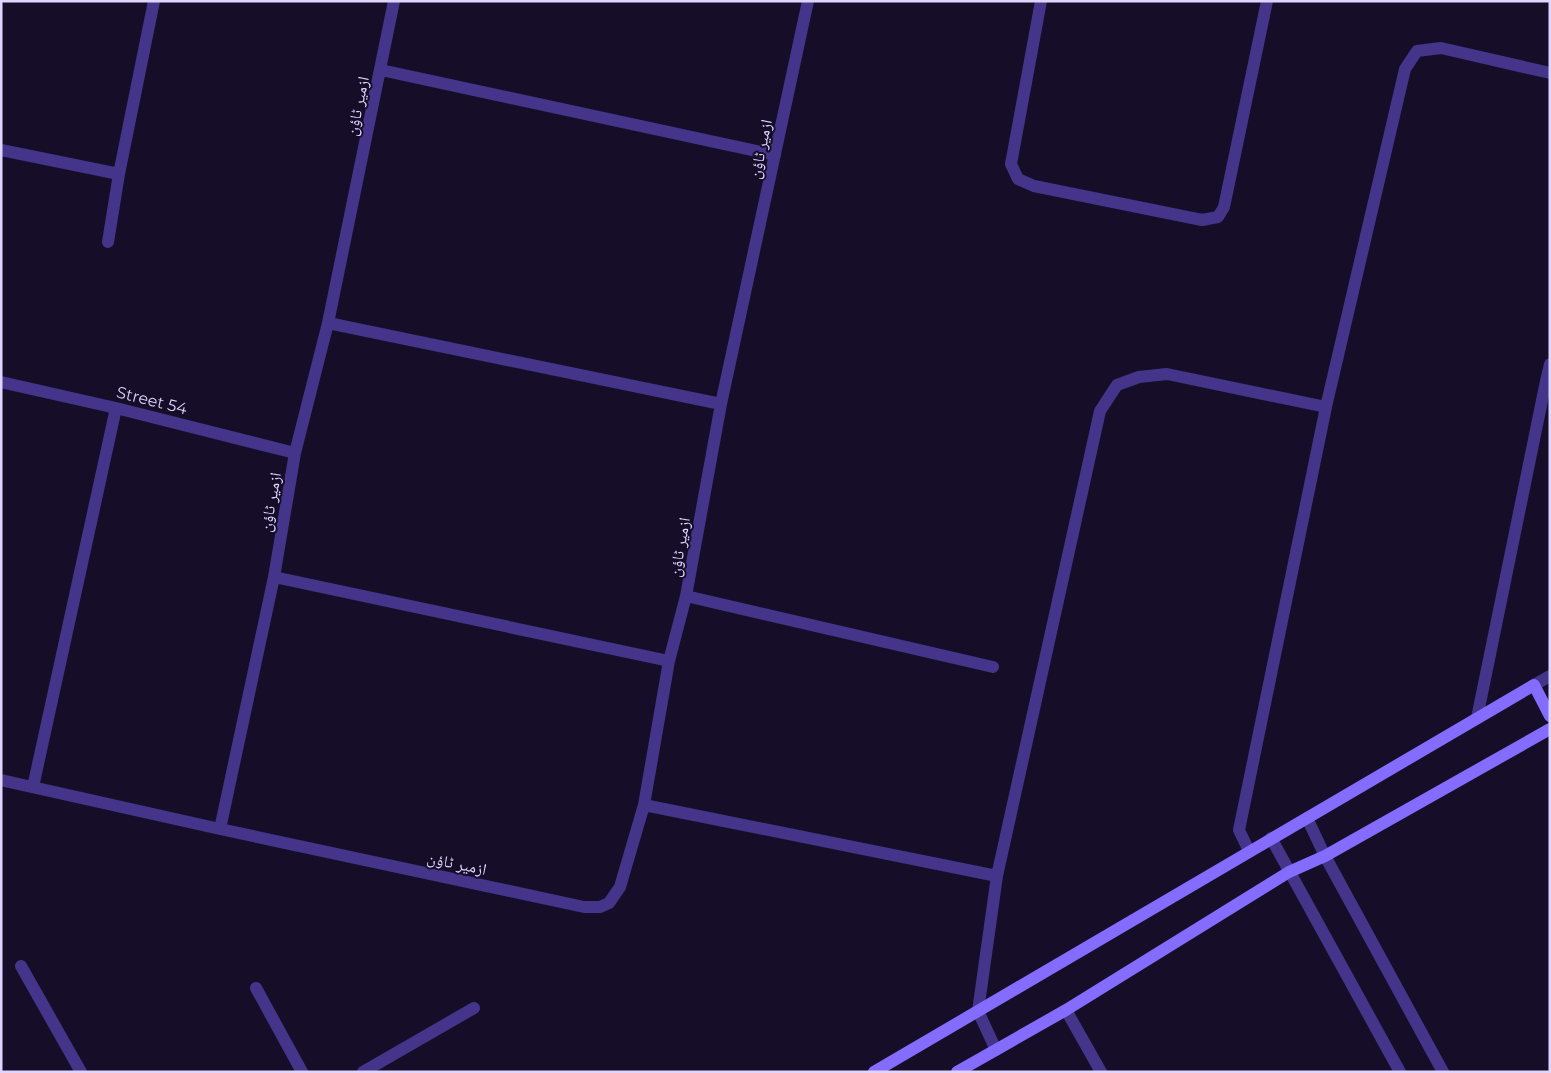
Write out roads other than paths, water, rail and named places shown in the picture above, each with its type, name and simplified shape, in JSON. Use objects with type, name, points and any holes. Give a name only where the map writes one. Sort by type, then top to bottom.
[{"type":"street","points":[[108,242],[119,174],[154,1]]},
{"type":"street","name":"ازمیر ٹاؤن","points":[[394,1],[328,323],[295,453],[274,577],[220,829],[584,907],[600,907],[609,903],[620,887],[644,805],[669,661],[686,596],[721,404],[808,1]]},
{"type":"street","points":[[1042,1],[1011,164],[1018,179],[1034,186],[1202,220],[1218,217],[1224,207],[1267,1]]},
{"type":"street","points":[[1250,851],[1239,830],[1326,407],[1405,69],[1417,51],[1441,48],[1550,73]]},
{"type":"street","points":[[380,70],[775,155]]},
{"type":"street","points":[[1,150],[119,174]]},
{"type":"street","points":[[328,323],[721,404]]},
{"type":"street","points":[[1477,718],[1550,364]]},
{"type":"street","points":[[996,1050],[978,1011],[997,876],[1100,411],[1117,385],[1139,377],[1167,374],[1326,407]]},
{"type":"street","name":"Street 54","points":[[1,382],[116,408],[295,453]]},
{"type":"street","points":[[33,787],[116,408]]},
{"type":"street","points":[[274,577],[669,661]]},
{"type":"street","points":[[686,596],[993,667]]},
{"type":"street","points":[[874,1072],[1550,676]]},
{"type":"street","points":[[1534,685],[1550,716]]},
{"type":"street","points":[[957,1072],[1066,1010],[1289,872],[1325,856],[1550,729]]},
{"type":"street","points":[[1,780],[220,829]]},
{"type":"street","points":[[644,805],[997,876]]},
{"type":"street","points":[[1306,818],[1443,1072]]},
{"type":"street","points":[[1271,838],[1400,1072]]},
{"type":"street","points":[[21,966],[82,1072]]},
{"type":"street","points":[[256,988],[302,1072]]},
{"type":"street","points":[[363,1072],[474,1008]]},
{"type":"street","points":[[1066,1010],[1101,1072]]}]
